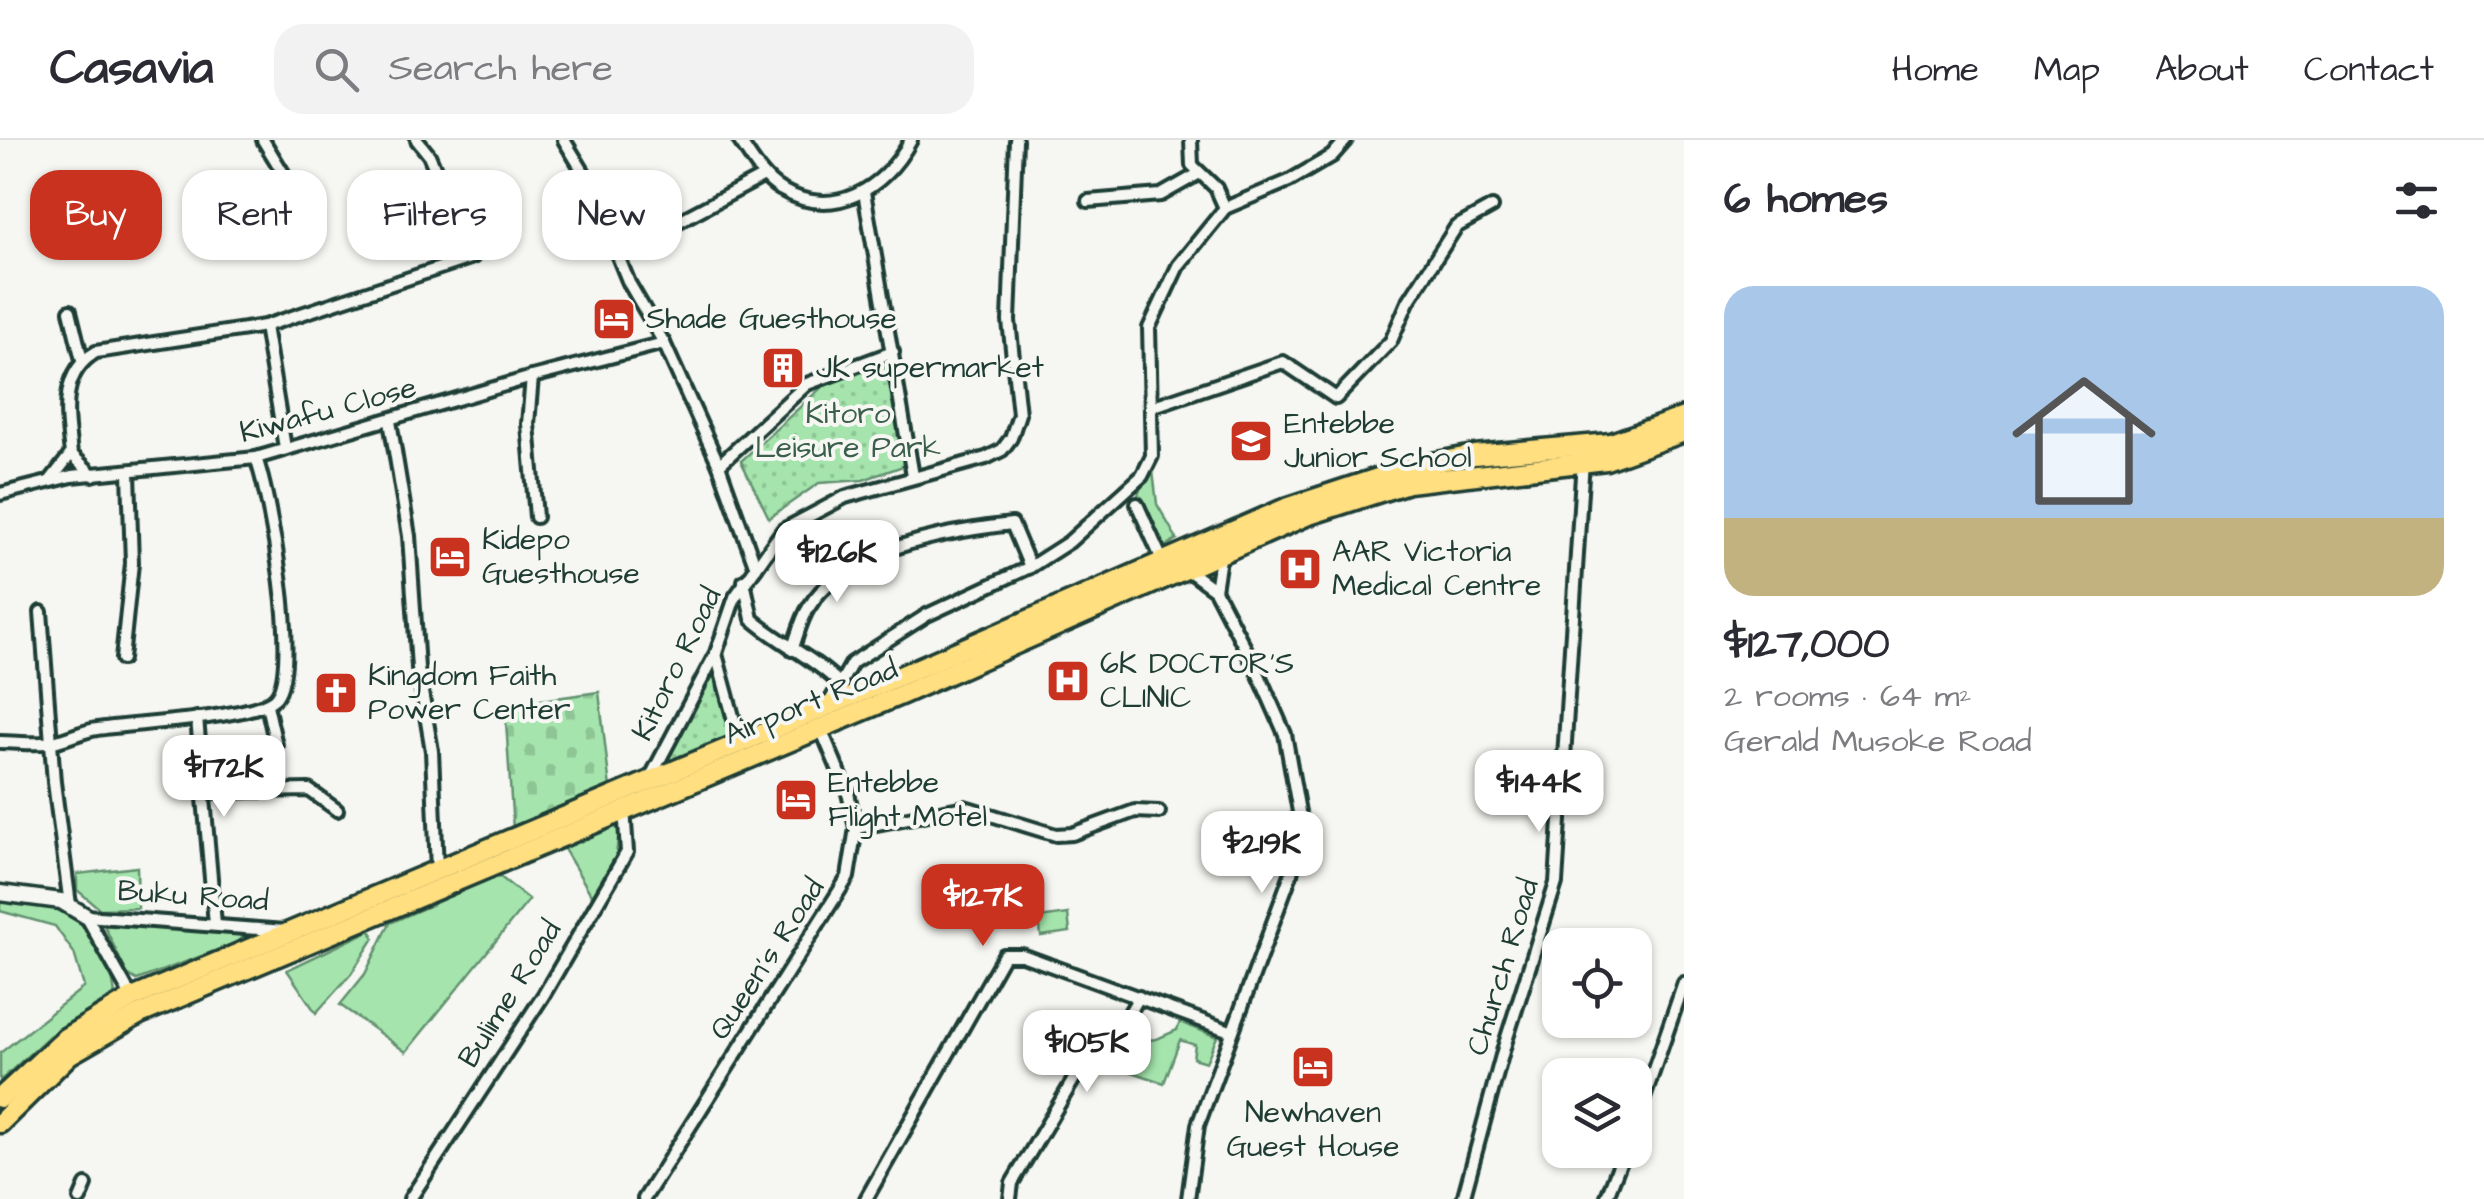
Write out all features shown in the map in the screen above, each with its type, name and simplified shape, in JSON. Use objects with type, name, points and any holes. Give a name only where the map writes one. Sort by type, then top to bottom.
[{"type":"highway","name":"Airport Road","points":[[1583,456],[1684,417]]},
{"type":"highway","name":"Airport Road","points":[[0,1123],[69,1055],[136,1006],[320,940],[553,830],[648,780],[1163,562],[1408,484],[1583,456],[1630,454],[1684,432]]},
{"type":"highway","name":"Airport Road","points":[[0,1098],[50,1049],[295,932],[438,871],[624,808],[822,728],[1189,571],[1219,546]]},
{"type":"street","points":[[262,140],[281,170]]},
{"type":"street","points":[[82,360],[117,347],[265,326],[473,256],[465,218],[450,204],[429,155],[417,140]]},
{"type":"street","points":[[564,140],[582,170]]},
{"type":"street","points":[[740,140],[764,176],[803,199],[836,204],[884,178],[911,140]]},
{"type":"street","name":"Kitoro Road","points":[[648,780],[716,653],[744,581],[783,530],[845,496],[986,458],[1002,450],[1016,427],[1009,321],[1016,140]]},
{"type":"street","points":[[1191,140],[1198,174],[1216,188],[1225,208]]},
{"type":"street","points":[[828,704],[852,663],[911,625],[1030,567],[1068,542],[1142,476],[1151,463],[1148,356],[1154,310],[1178,266],[1225,208],[1289,182],[1332,156],[1346,140]]},
{"type":"street","points":[[1088,202],[1162,195],[1198,174]]},
{"type":"street","points":[[682,220],[764,176]]},
{"type":"street","points":[[864,192],[913,476]]},
{"type":"street","points":[[1152,407],[1283,362],[1336,398],[1391,341],[1408,302],[1456,227],[1492,207]]},
{"type":"street","points":[[620,260],[664,343],[719,465],[756,568]]},
{"type":"street","points":[[70,311],[82,360],[65,405],[71,454],[94,476]]},
{"type":"street","points":[[265,326],[286,448]]},
{"type":"street","name":"Kiwafu Close","points":[[0,494],[50,482],[256,458],[532,377],[664,343]]},
{"type":"street","points":[[719,465],[807,384],[893,352]]},
{"type":"street","points":[[532,377],[528,424],[536,516]]},
{"type":"street","points":[[390,421],[409,536],[418,668],[432,751],[438,871]]},
{"type":"street","points":[[50,482],[71,454]]},
{"type":"street","name":"Church Road","points":[[1463,1199],[1505,1044],[1556,883],[1583,456]]},
{"type":"street","points":[[256,458],[268,490],[288,643],[285,678],[268,704],[276,745]]},
{"type":"street","points":[[122,659],[132,563],[128,474]]},
{"type":"street","points":[[1137,504],[1163,562]]},
{"type":"street","points":[[792,650],[809,606],[831,582],[888,548],[1012,524],[1030,567]]},
{"type":"street","points":[[1215,590],[1219,546]]},
{"type":"street","points":[[1188,1199],[1198,1125],[1286,889],[1301,824],[1285,734],[1215,590],[1189,571]]},
{"type":"street","points":[[744,581],[752,619],[792,650],[822,665],[839,682]]},
{"type":"street","points":[[40,612],[70,904]]},
{"type":"street","points":[[716,653],[740,742]]},
{"type":"street","points":[[0,742],[52,742],[97,728],[197,718],[268,704]]},
{"type":"street","points":[[197,718],[216,924]]},
{"type":"street","name":"Queen's Road","points":[[644,1199],[829,913],[848,877],[856,828],[848,793],[822,728]]},
{"type":"street","points":[[201,792],[309,790],[336,810]]},
{"type":"street","points":[[856,828],[965,806],[1040,833],[1072,834],[1135,811],[1159,812]]},
{"type":"street","name":"Bulime Road","points":[[410,1199],[544,996],[627,852],[624,808]]},
{"type":"street","name":"Buku Road","points":[[0,893],[70,904],[86,916],[136,1006]]},
{"type":"street","name":"Buku Road","points":[[86,916],[295,932],[320,940]]},
{"type":"street","points":[[866,1199],[1004,955],[1022,954],[1230,1032]]},
{"type":"street","points":[[1652,1075],[1684,982]]},
{"type":"street","points":[[1010,1199],[1012,1184],[1107,1024],[1125,1020],[1139,997]]},
{"type":"street","points":[[1606,1199],[1618,1168]]},
{"type":"street","points":[[80,1199],[86,1185]]},
{"type":"green space","name":"Kitoro Leisure Park","points":[[885,363],[906,465],[863,480],[819,483],[769,518],[741,461],[823,386]]},
{"type":"green space","points":[[1153,471],[1157,504],[1177,539],[1160,550],[1136,502]]},
{"type":"green space","points":[[711,666],[730,735],[662,770]]},
{"type":"green space","points":[[599,692],[610,788],[513,830],[505,705]]},
{"type":"green space","points":[[612,825],[619,829],[616,856],[592,896],[564,849]]},
{"type":"green space","points":[[137,867],[138,908],[100,909],[77,890],[77,874]]},
{"type":"green space","points":[[498,875],[529,900],[406,1052],[340,1005],[365,974],[390,923]]},
{"type":"green space","points":[[0,900],[45,905],[79,921],[102,949],[115,994],[49,1036],[0,1081],[0,1053],[84,987],[74,953],[55,926],[0,911]]},
{"type":"green space","points":[[1068,914],[1070,932],[1041,936],[1039,918]]},
{"type":"green space","points":[[104,925],[252,932],[231,945],[137,980],[127,974]]},
{"type":"green space","points":[[371,930],[374,938],[351,974],[316,1013],[287,970]]},
{"type":"green space","points":[[1180,1022],[1217,1037],[1206,1062],[1193,1058],[1195,1045],[1180,1040],[1164,1083],[1129,1071],[1140,1041],[1177,1030]]},
{"type":"green space","points":[[1125,1023],[1115,1041],[1113,1064],[1092,1054],[1112,1024]]},
{"type":"place","name":"Shade Guesthouse","points":[[614,319]]},
{"type":"place","name":"JK supermarket","points":[[783,368]]},
{"type":"place","name":"Entebbe Junior School","points":[[1251,441]]},
{"type":"place","name":"Kidepo Guesthouse","points":[[450,557]]},
{"type":"place","name":"AAR Victoria Medical Centre","points":[[1300,569]]},
{"type":"place","name":"6K DOCTOR'S CLINIC","points":[[1068,681]]},
{"type":"place","name":"Kingdom Faith Power Center","points":[[336,693]]},
{"type":"place","name":"Entebbe Flight Motel","points":[[796,800]]},
{"type":"place","name":"Newhaven Guest House","points":[[1313,1067]]}]
